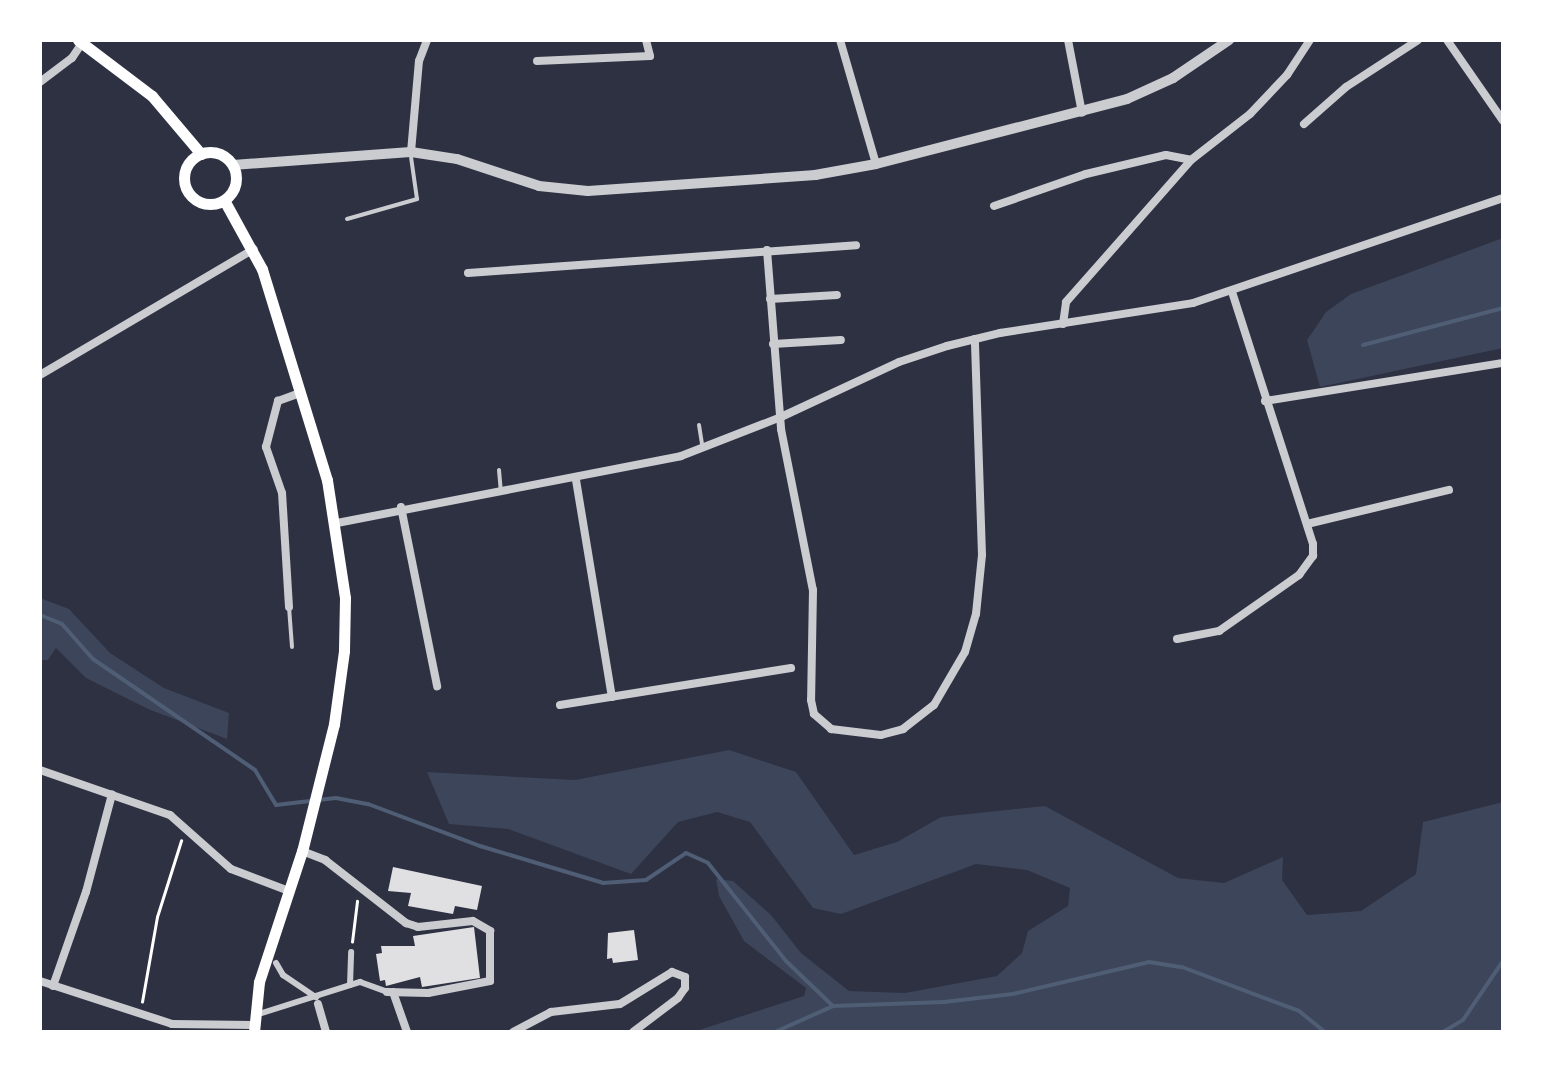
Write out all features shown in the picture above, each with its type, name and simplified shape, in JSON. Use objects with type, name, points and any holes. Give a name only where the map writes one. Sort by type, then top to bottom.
[{"type":"main road","points":[[80,42],[161,104],[202,154]]},
{"type":"main road","points":[[202,154],[219,154],[232,164],[236,184],[224,200],[203,203],[187,189],[186,168],[202,154]]},
{"type":"main road","points":[[224,200],[254,249],[337,523],[344,642],[328,752],[302,851],[259,982],[253,1029]]},
{"type":"street","points":[[411,152],[425,44],[416,40]]},
{"type":"street","points":[[537,61],[650,56],[646,40]]},
{"type":"street","points":[[840,40],[876,164]]},
{"type":"street","points":[[1068,40],[1082,113]]},
{"type":"street","points":[[232,164],[411,152],[457,160],[539,186],[588,191],[815,175],[876,164],[1082,113],[1173,78],[1229,40]]},
{"type":"street","points":[[1063,324],[1066,302],[1191,160],[1250,114],[1287,75],[1310,40]]},
{"type":"street","points":[[1304,124],[1346,87],[1418,40]]},
{"type":"street","points":[[1447,40],[1503,121]]},
{"type":"street","points":[[40,82],[72,58],[80,42]]},
{"type":"street","points":[[994,206],[1086,174],[1166,155],[1191,160]]},
{"type":"street","points":[[337,523],[401,507],[576,480],[703,450],[899,362],[975,339],[1158,311],[1232,292],[1503,198]]},
{"type":"street","points":[[468,273],[856,245]]},
{"type":"street","points":[[40,375],[254,249]]},
{"type":"street","points":[[767,250],[781,418],[813,590],[810,689],[814,714],[839,732],[881,734],[903,728],[926,714],[946,688],[965,652],[976,614],[982,556],[975,339]]},
{"type":"street","points":[[1178,640],[1220,631],[1299,575],[1313,556],[1232,292]]},
{"type":"street","points":[[770,300],[836,295]]},
{"type":"street","points":[[773,344],[841,340]]},
{"type":"street","points":[[1265,401],[1503,363]]},
{"type":"street","points":[[290,607],[282,493],[266,447],[278,401],[300,393]]},
{"type":"street","points":[[576,480],[612,697]]},
{"type":"street","points":[[1306,524],[1449,490]]},
{"type":"street","points":[[401,507],[437,686]]},
{"type":"street","points":[[560,706],[791,668]]},
{"type":"street","points":[[40,770],[170,815],[231,869],[289,891]]},
{"type":"street","points":[[53,986],[86,892],[112,794]]},
{"type":"street","points":[[267,1011],[317,1001],[360,982],[390,992],[428,993],[486,983],[494,974],[490,931],[485,925],[406,924],[326,860],[302,851]]},
{"type":"street","points":[[350,952],[350,985]]},
{"type":"street","points":[[276,969],[317,1001],[326,1032]]},
{"type":"street","points":[[513,1032],[550,1012],[620,1004],[672,972],[685,978],[685,988],[678,998],[633,1032]]},
{"type":"street","points":[[40,982],[172,1024],[253,1029]]},
{"type":"street","points":[[390,992],[407,1032]]},
{"type":"lane","points":[[347,219],[416,199],[411,152]]},
{"type":"lane","points":[[699,425],[703,450]]},
{"type":"lane","points":[[499,470],[501,492]]},
{"type":"lane","points":[[290,607],[292,646]]},
{"type":"path","points":[[140,1008],[157,917],[185,830]]},
{"type":"path","points":[[350,952],[358,894]]},
{"type":"shaded area","points":[[1503,238],[1503,348],[1320,387],[1307,340],[1326,312],[1351,294]]},
{"type":"shaded area","points":[[40,598],[69,609],[110,653],[164,688],[229,713],[227,739],[148,709],[86,678],[56,648],[48,660],[40,660]]},
{"type":"shaded area","points":[[729,750],[796,772],[854,855],[897,842],[941,817],[1045,806],[1178,878],[1224,883],[1283,857],[1282,880],[1307,915],[1361,911],[1416,874],[1423,822],[1503,802],[1503,1032],[693,1032],[804,996],[806,988],[744,941],[719,896],[716,879],[733,881],[771,915],[801,953],[849,991],[905,993],[997,976],[1022,953],[1028,931],[1068,906],[1070,888],[1027,870],[976,864],[841,914],[813,908],[750,822],[717,812],[678,822],[631,874],[508,829],[449,824],[427,772],[575,780]]},
{"type":"building","points":[[393,867],[482,886],[477,910],[455,906],[453,914],[408,906],[411,893],[388,891]]},
{"type":"building","points":[[474,927],[480,978],[422,987],[420,977],[386,986],[385,980],[380,981],[376,954],[382,953],[381,946],[415,946],[413,936]]},
{"type":"building","points":[[634,930],[638,960],[613,963],[612,958],[607,959],[608,933]]},
{"type":"waterway","points":[[1363,345],[1503,308]]},
{"type":"waterway","points":[[40,615],[62,624],[93,659],[255,770],[276,805],[336,798],[368,804],[480,846],[603,883],[646,880],[686,853],[708,863],[786,961],[833,1006]]},
{"type":"waterway","points":[[1443,1032],[1463,1020],[1503,961]]},
{"type":"waterway","points":[[775,1032],[833,1006],[944,1002],[1013,994],[1149,962],[1182,967],[1299,1011],[1325,1032]]}]
